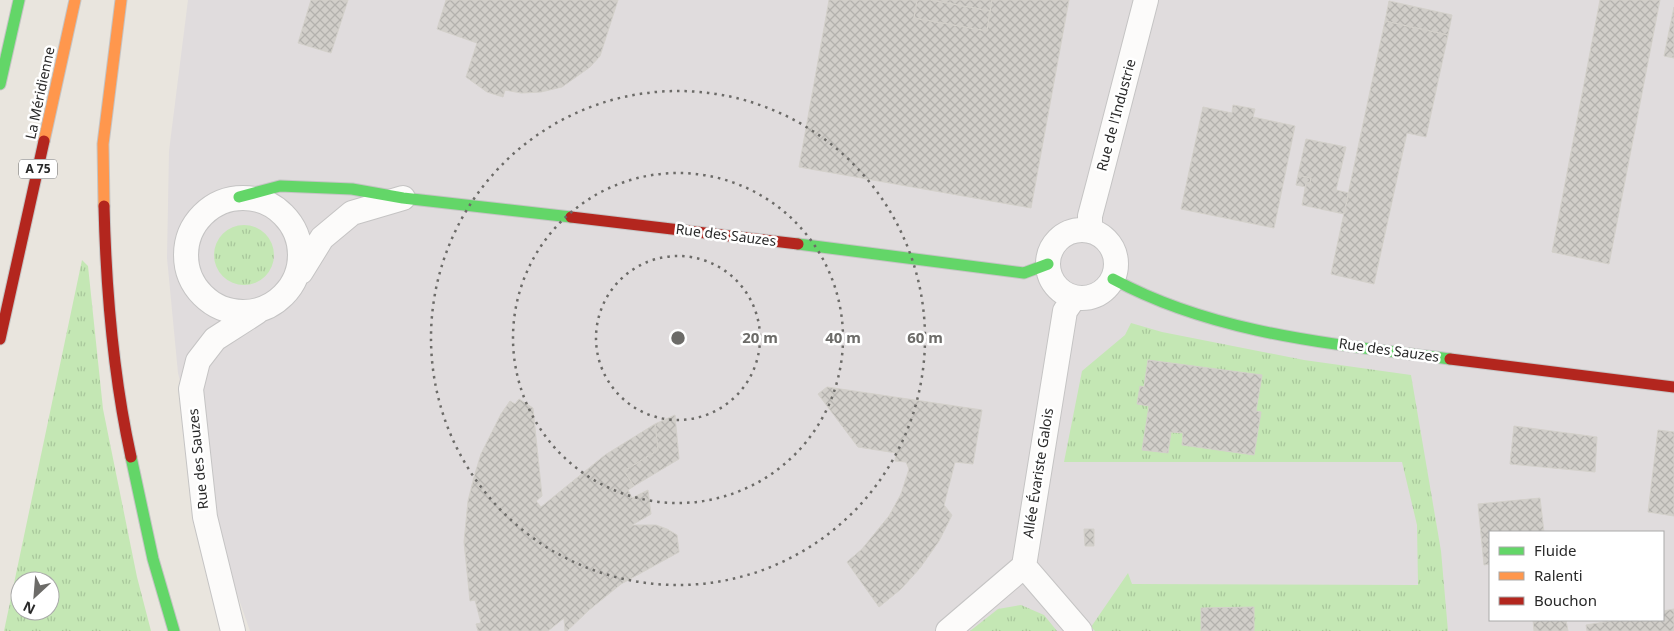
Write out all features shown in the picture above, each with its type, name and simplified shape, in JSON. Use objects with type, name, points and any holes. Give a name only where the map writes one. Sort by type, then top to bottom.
[{"type":"main road","points":[[0,84],[19,0]]},
{"type":"main road","name":"La Méridienne","points":[[0,338],[75,0]]},
{"type":"main road","points":[[121,0],[103,144],[106,280],[124,426],[153,558],[174,631]]},
{"type":"main road","name":"Rue des Sauzes","points":[[239,197],[280,186],[352,189],[403,198],[711,233],[1024,273],[1048,264]]},
{"type":"main road","name":"Rue des Sauzes","points":[[1112,279],[1138,295],[1188,315],[1260,332],[1428,356],[1674,387]]},
{"type":"street","name":"Rue de l'Industrie","points":[[1090,231],[1090,216],[1098,182],[1146,0]]},
{"type":"street","points":[[239,197],[252,198],[271,204],[292,224],[301,249],[297,278],[280,300],[257,312],[233,312],[210,303],[193,284],[185,260],[185,248],[191,229],[198,217],[214,204],[239,197]]},
{"type":"street","name":"Rue des Sauzes","points":[[297,278],[322,238],[352,213],[403,198]]},
{"type":"street","points":[[1074,231],[1090,231],[1103,238],[1113,250],[1116,265],[1112,279],[1103,292],[1089,298],[1074,298],[1060,291],[1051,279],[1048,264],[1051,249],[1060,238],[1074,231]]},
{"type":"street","name":"Allée Évariste Galois","points":[[1024,566],[1065,311],[1074,298]]},
{"type":"street","name":"Rue des Sauzes","points":[[233,631],[205,517],[191,388],[198,361],[215,339],[257,312]]},
{"type":"street","points":[[948,631],[1024,566],[1080,631]]},
{"type":"shaded area","points":[[188,0],[1674,0],[1674,631],[250,631],[234,585],[178,373],[167,258],[169,151]]},
{"type":"green space","points":[[238,225],[250,225],[261,230],[269,238],[274,249],[272,267],[261,280],[250,285],[238,285],[227,280],[219,272],[214,261],[214,249],[219,238],[227,230]]},
{"type":"green space","points":[[82,260],[88,266],[103,409],[137,577],[151,631],[4,631],[10,602],[10,621],[60,621],[60,571],[17,571]]},
{"type":"green space","points":[[1131,323],[1162,332],[1304,360],[1411,375],[1441,551],[1448,631],[1095,631],[1091,627],[1128,573],[1132,584],[1418,585],[1417,525],[1402,462],[1064,462],[1082,371],[1125,335]]},
{"type":"green space","points":[[1021,605],[1044,615],[1057,631],[970,631],[998,609]]},
{"type":"building","points":[[311,0],[348,0],[331,53],[298,43]]},
{"type":"building","points":[[446,0],[618,0],[600,56],[590,67],[562,87],[541,92],[521,93],[505,90],[503,97],[487,92],[466,77],[477,43],[437,29]]},
{"type":"building","points":[[829,0],[917,0],[914,18],[987,31],[992,0],[1069,0],[1031,208],[799,167]]},
{"type":"building","points":[[917,0],[931,0],[990,11],[987,31],[914,18]]},
{"type":"building","points":[[931,0],[992,0],[990,11]]},
{"type":"building","points":[[1600,0],[1660,0],[1609,264],[1552,252]]},
{"type":"building","points":[[1389,1],[1452,15],[1448,35],[1385,21]]},
{"type":"building","points":[[1674,7],[1674,58],[1664,56]]},
{"type":"building","points":[[1385,21],[1448,35],[1426,137],[1407,133],[1374,284],[1331,274]]},
{"type":"building","points":[[1233,105],[1255,109],[1253,117],[1295,126],[1274,228],[1181,209],[1203,107],[1232,113]]},
{"type":"building","points":[[1306,139],[1346,147],[1336,190],[1349,193],[1344,214],[1302,205],[1306,183],[1310,183],[1311,178],[1298,175]]},
{"type":"building","points":[[1298,175],[1311,178],[1310,183],[1306,183],[1306,187],[1296,185]]},
{"type":"building","points":[[1148,360],[1262,375],[1256,411],[1261,412],[1254,455],[1182,445],[1183,433],[1171,432],[1168,453],[1142,450],[1149,406],[1137,404],[1140,386],[1144,387]]},
{"type":"building","points":[[827,387],[982,410],[973,464],[955,462],[944,505],[952,515],[939,541],[920,568],[901,589],[879,607],[847,562],[862,549],[889,516],[901,494],[909,469],[906,462],[895,461],[896,453],[858,447],[818,394]]},
{"type":"building","points":[[519,399],[533,408],[542,496],[536,501],[541,507],[605,455],[655,424],[658,450],[624,471],[634,486],[628,490],[632,498],[648,490],[651,514],[632,525],[656,525],[667,529],[677,535],[679,552],[621,584],[567,631],[565,631],[564,618],[548,631],[478,631],[476,624],[481,623],[475,600],[470,601],[464,542],[468,501],[481,454],[501,414],[510,401],[515,404]]},
{"type":"building","points":[[675,415],[679,459],[634,486],[624,471],[658,450],[655,424]]},
{"type":"building","points":[[1514,426],[1597,437],[1595,472],[1510,464]]},
{"type":"building","points":[[1658,430],[1674,432],[1674,516],[1648,512]]},
{"type":"building","points":[[1540,498],[1544,531],[1489,531],[1489,564],[1484,565],[1478,504]]},
{"type":"building","points":[[1084,529],[1094,529],[1094,546],[1085,546]]},
{"type":"building","points":[[1254,607],[1254,631],[1201,631],[1201,608]]},
{"type":"building","points":[[1674,609],[1674,631],[1587,631],[1586,625],[1610,621],[1664,621],[1664,611]]},
{"type":"building","points":[[1533,621],[1566,621],[1568,631],[1534,631]]},
{"type":"traffic: fast","points":[[0,84],[19,0]]},
{"type":"traffic: fast","points":[[239,197],[280,186],[352,189],[403,198],[571,217]]},
{"type":"traffic: fast","points":[[798,244],[1024,273],[1048,264]]},
{"type":"traffic: fast","points":[[1113,279],[1152,298],[1193,313],[1235,325],[1320,342],[1450,359]]},
{"type":"traffic: fast","points":[[131,457],[153,559],[174,631]]},
{"type":"traffic: slow","points":[[44,141],[75,0]]},
{"type":"traffic: slow","points":[[104,206],[103,144],[121,0]]},
{"type":"traffic: jam","points":[[0,339],[44,141]]},
{"type":"traffic: jam","points":[[104,206],[111,332],[119,395],[131,457]]},
{"type":"traffic: jam","points":[[571,217],[798,244]]},
{"type":"traffic: jam","points":[[1450,359],[1674,387]]}]
